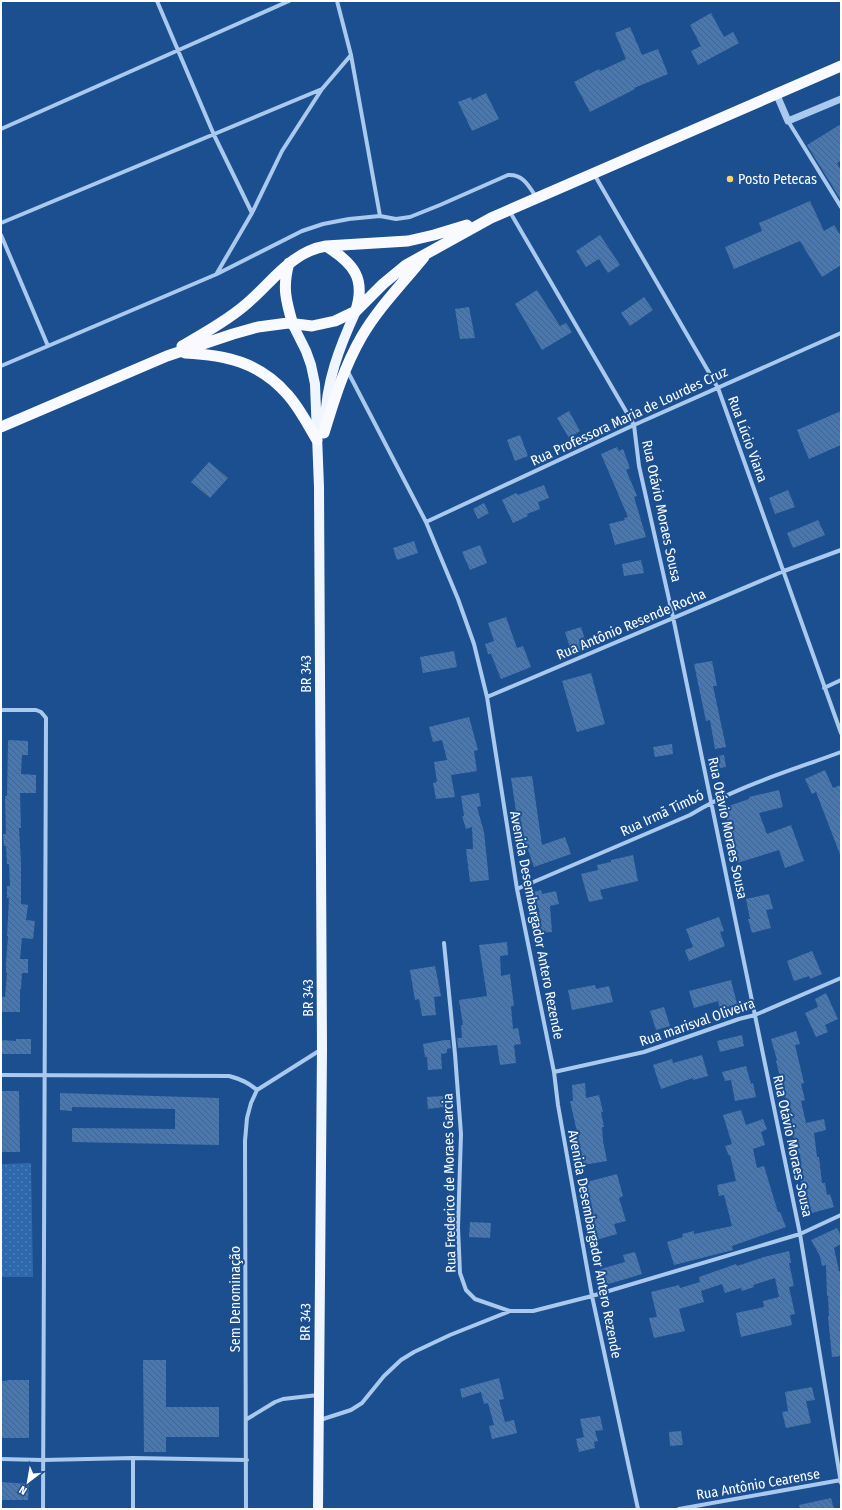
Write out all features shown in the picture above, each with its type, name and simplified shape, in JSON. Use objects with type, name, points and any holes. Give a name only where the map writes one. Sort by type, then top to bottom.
[{"type":"highway","points":[[1,427],[167,356],[234,334],[258,327],[288,323],[293,325],[312,326],[335,321],[356,310],[406,264],[491,218],[593,172],[841,66]]},
{"type":"highway","points":[[167,356],[243,307],[288,263],[306,251],[326,246],[408,241],[491,218]]},
{"type":"highway","points":[[326,246],[346,260],[354,270],[360,288],[360,298],[356,310]]},
{"type":"highway","points":[[320,437],[346,368],[362,336],[380,310],[430,251]]},
{"type":"highway","points":[[288,263],[284,288],[286,302],[293,325]]},
{"type":"highway","points":[[178,352],[223,357],[244,363],[268,375],[288,394],[320,437]]},
{"type":"main road","points":[[320,437],[328,388],[335,361],[356,310]]},
{"type":"main road","points":[[293,325],[301,337],[311,365],[315,384],[320,437]]},
{"type":"main road","name":"BR 343","points":[[318,1509],[322,1049],[320,437]]},
{"type":"street","points":[[157,1],[214,135],[252,213]]},
{"type":"street","points":[[1,129],[289,1]]},
{"type":"street","points":[[338,1],[351,55],[380,216]]},
{"type":"street","points":[[217,274],[252,213],[282,151],[322,89],[351,55]]},
{"type":"street","points":[[1,223],[322,89]]},
{"type":"street","points":[[776,93],[788,121],[841,207]]},
{"type":"street","points":[[788,121],[841,99]]},
{"type":"street","name":"Rua Lúcio Viana","points":[[593,172],[718,388],[841,732]]},
{"type":"street","points":[[1,366],[217,274],[302,231],[322,224],[380,216],[396,219],[410,217],[508,175],[514,174],[525,181],[537,198]]},
{"type":"street","name":"Rua Otávio Moraes Sousa","points":[[508,210],[634,425],[639,466],[712,802],[800,1234],[841,1481]]},
{"type":"street","points":[[1,235],[48,346]]},
{"type":"street","name":"Rua Professora Maria de Lourdes Cruz","points":[[426,522],[634,425],[841,333]]},
{"type":"street","name":"Avenida Desembargador Antero Rezende","points":[[346,368],[426,522],[458,598],[487,697],[517,889],[554,1072],[558,1105],[592,1296],[638,1509]]},
{"type":"street","name":"Rua Antônio Resende Rocha","points":[[487,697],[673,617],[784,571],[841,550]]},
{"type":"street","points":[[824,688],[841,680]]},
{"type":"street","points":[[1,710],[36,710],[41,712],[46,718],[43,1509]]},
{"type":"street","name":"Rua Irmã Timbó","points":[[517,889],[690,815],[712,802],[736,791],[841,752]]},
{"type":"street","name":"Rua Frederico de Moraes Garcia","points":[[444,943],[461,1134],[458,1228],[460,1273],[466,1290],[475,1299],[510,1311],[533,1312],[800,1234],[841,1215]]},
{"type":"street","name":"Rua marisval Oliveira","points":[[554,1072],[644,1052],[755,1015],[841,978]]},
{"type":"street","points":[[1,1075],[229,1076],[240,1079],[257,1090],[322,1049]]},
{"type":"street","name":"Sem Denominação","points":[[246,1509],[247,1419],[245,1141],[247,1118],[251,1103],[257,1090]]},
{"type":"street","points":[[318,1420],[351,1410],[362,1403],[384,1376],[400,1360],[414,1352],[450,1335],[510,1311]]},
{"type":"street","points":[[247,1419],[275,1402],[283,1399],[319,1395]]},
{"type":"street","points":[[133,1458],[133,1509]]},
{"type":"street","points":[[1,1459],[42,1460],[133,1458],[247,1460]]},
{"type":"street","name":"Rua Antônio Cearense","points":[[679,1509],[841,1481]]},
{"type":"shaded area","points":[[31,1163],[33,1277],[1,1277],[1,1164]]},
{"type":"building","points":[[711,13],[724,37],[733,32],[739,43],[698,65],[691,51],[701,46],[690,25]]},
{"type":"building","points":[[630,27],[642,55],[658,49],[668,74],[634,88],[635,89],[590,112],[574,82],[599,69],[600,71],[626,59],[615,33]]},
{"type":"building","points":[[486,93],[499,119],[472,131],[458,102],[471,97],[472,100]]},
{"type":"building","points":[[841,124],[841,161],[837,163],[841,170],[841,200],[807,145]]},
{"type":"building","points":[[810,201],[824,231],[834,225],[841,236],[841,265],[822,277],[800,241],[734,269],[725,247],[762,231],[759,223]]},
{"type":"building","points":[[600,235],[620,265],[608,273],[599,259],[586,267],[576,251]]},
{"type":"building","points":[[537,290],[560,326],[566,323],[572,332],[542,350],[515,304]]},
{"type":"building","points":[[644,297],[653,310],[630,326],[621,313]]},
{"type":"building","points":[[469,307],[475,338],[460,339],[455,309]]},
{"type":"building","points":[[569,411],[580,431],[569,438],[557,418]]},
{"type":"building","points":[[841,411],[841,445],[809,459],[797,430]]},
{"type":"building","points":[[520,435],[528,456],[515,461],[507,440]]},
{"type":"building","points":[[617,447],[619,451],[623,449],[630,468],[626,470],[637,496],[634,497],[646,537],[615,545],[609,524],[625,520],[624,518],[628,517],[601,454]]},
{"type":"building","points":[[209,462],[228,478],[210,498],[191,482]]},
{"type":"building","points":[[544,485],[549,498],[538,502],[540,509],[527,514],[528,516],[513,523],[502,500],[516,493],[518,495]]},
{"type":"building","points":[[788,490],[795,507],[775,514],[769,498]]},
{"type":"building","points":[[484,503],[489,513],[478,519],[473,509]]},
{"type":"building","points":[[818,520],[825,535],[793,548],[787,533]]},
{"type":"building","points":[[414,541],[418,553],[397,560],[393,548]]},
{"type":"building","points":[[480,545],[487,563],[470,570],[462,552]]},
{"type":"building","points":[[641,560],[644,573],[624,576],[622,564]]},
{"type":"building","points":[[506,617],[517,648],[523,646],[531,667],[501,679],[491,654],[488,654],[485,644],[494,641],[488,623]]},
{"type":"building","points":[[581,627],[588,649],[572,654],[565,632]]},
{"type":"building","points":[[454,651],[457,667],[423,673],[420,657]]},
{"type":"building","points":[[712,661],[717,686],[713,686],[726,747],[715,749],[710,720],[706,721],[694,664]]},
{"type":"building","points":[[591,673],[605,724],[577,732],[562,681]]},
{"type":"building","points":[[469,717],[478,750],[474,751],[477,771],[451,775],[455,797],[436,799],[433,783],[437,782],[434,762],[447,760],[442,740],[433,742],[429,727]]},
{"type":"building","points":[[8,740],[28,741],[28,755],[22,755],[21,774],[36,775],[36,793],[20,793],[21,828],[19,828],[21,904],[28,905],[26,920],[35,921],[33,939],[22,938],[20,959],[28,959],[28,973],[22,973],[20,1012],[1,1012],[1,997],[5,997],[7,973],[6,963],[9,898],[7,898],[7,886],[10,886],[9,864],[7,864],[6,846],[4,846],[3,834],[6,834],[5,796],[7,796]]},
{"type":"building","points":[[672,744],[673,754],[655,757],[653,747]]},
{"type":"building","points":[[724,755],[726,767],[713,769],[711,757]]},
{"type":"building","points":[[825,770],[833,788],[841,785],[841,857],[816,792],[812,794],[805,779]]},
{"type":"building","points":[[532,776],[542,845],[565,837],[571,854],[534,867],[526,844],[521,845],[511,778]]},
{"type":"building","points":[[779,790],[783,807],[759,813],[767,834],[791,825],[804,861],[785,868],[779,850],[737,863],[734,847],[727,827],[729,826],[723,808],[749,799],[749,797]]},
{"type":"building","points":[[479,793],[481,806],[477,807],[484,832],[489,880],[470,882],[466,849],[473,849],[472,827],[466,829],[462,816],[464,816],[461,796]]},
{"type":"building","points":[[633,855],[638,881],[600,890],[603,899],[589,902],[581,874],[598,870],[597,865]]},
{"type":"building","points":[[541,890],[542,894],[556,891],[559,904],[550,906],[552,932],[540,933],[539,908],[534,909],[530,893]]},
{"type":"building","points":[[769,894],[773,909],[766,910],[771,928],[752,933],[748,919],[750,919],[746,899]]},
{"type":"building","points":[[719,917],[724,931],[720,932],[725,946],[689,961],[685,950],[693,947],[686,929]]},
{"type":"building","points":[[507,942],[508,955],[500,956],[501,976],[510,974],[514,1006],[511,1006],[513,1029],[518,1028],[521,1044],[514,1045],[516,1063],[500,1065],[497,1045],[458,1048],[457,1038],[462,1038],[461,1025],[463,1025],[459,1000],[487,996],[479,945]]},
{"type":"building","points":[[812,951],[822,974],[810,979],[809,976],[794,981],[787,961]]},
{"type":"building","points":[[435,966],[441,996],[434,997],[436,1015],[422,1016],[419,999],[415,1000],[410,970]]},
{"type":"building","points":[[731,980],[737,1004],[720,1009],[718,1001],[694,1008],[689,991]]},
{"type":"building","points":[[595,985],[596,989],[609,986],[613,1002],[572,1010],[568,990]]},
{"type":"building","points":[[826,993],[838,1019],[825,1025],[828,1032],[816,1037],[805,1013],[818,1007],[815,999]]},
{"type":"building","points":[[664,1007],[670,1026],[656,1030],[650,1011]]},
{"type":"building","points":[[796,1031],[800,1044],[795,1045],[804,1083],[801,1084],[805,1100],[801,1101],[806,1123],[824,1119],[826,1130],[814,1133],[822,1183],[825,1183],[827,1195],[830,1194],[834,1207],[812,1213],[803,1184],[801,1184],[800,1173],[802,1173],[800,1154],[797,1154],[783,1089],[781,1089],[778,1078],[780,1077],[777,1060],[771,1039]]},
{"type":"building","points":[[742,1035],[744,1046],[720,1052],[717,1041]]},
{"type":"building","points":[[16,1039],[31,1039],[31,1054],[1,1054],[1,1040],[16,1041]]},
{"type":"building","points":[[450,1040],[451,1048],[447,1049],[447,1053],[441,1054],[442,1069],[428,1070],[427,1057],[425,1057],[423,1044]]},
{"type":"building","points":[[702,1055],[708,1076],[693,1080],[693,1078],[661,1089],[653,1065],[672,1059],[673,1063]]},
{"type":"building","points":[[746,1066],[751,1084],[753,1083],[756,1097],[735,1101],[731,1080],[725,1081],[722,1072]]},
{"type":"building","points":[[585,1083],[586,1098],[599,1095],[603,1112],[601,1112],[604,1127],[602,1127],[603,1141],[607,1161],[577,1166],[572,1133],[577,1132],[570,1101],[573,1101],[572,1085]]},
{"type":"building","points":[[1,1091],[19,1091],[20,1152],[1,1152]]},
{"type":"building","points":[[60,1093],[219,1098],[219,1145],[72,1142],[72,1128],[175,1129],[175,1109],[72,1107],[72,1111],[60,1110]]},
{"type":"building","points":[[443,1096],[444,1107],[428,1109],[427,1097]]},
{"type":"building","points":[[741,1110],[746,1125],[763,1119],[767,1129],[761,1132],[765,1145],[753,1149],[757,1168],[764,1166],[778,1212],[780,1212],[786,1227],[732,1246],[733,1250],[674,1265],[667,1242],[683,1237],[682,1234],[694,1231],[694,1234],[732,1226],[724,1195],[719,1196],[717,1185],[736,1181],[730,1155],[729,1156],[725,1146],[732,1144],[723,1115]]},
{"type":"building","points":[[617,1174],[623,1196],[619,1198],[626,1221],[614,1224],[617,1234],[596,1240],[583,1183]]},
{"type":"building","points":[[470,1222],[491,1223],[490,1238],[469,1237]]},
{"type":"building","points":[[837,1228],[841,1236],[841,1244],[834,1248],[839,1271],[841,1271],[841,1356],[832,1357],[828,1316],[826,1265],[822,1266],[820,1256],[811,1240]]},
{"type":"building","points":[[789,1251],[791,1263],[789,1263],[794,1286],[789,1287],[795,1314],[790,1315],[792,1325],[741,1337],[736,1313],[764,1307],[763,1301],[779,1297],[775,1278],[753,1285],[754,1287],[742,1291],[741,1288],[725,1293],[722,1284],[701,1291],[704,1302],[679,1309],[685,1331],[654,1338],[649,1318],[657,1317],[651,1292],[679,1285],[680,1288],[700,1282],[699,1277],[736,1264],[737,1266]]},
{"type":"building","points":[[635,1252],[642,1274],[602,1286],[597,1270],[625,1262],[623,1255]]},
{"type":"building","points":[[143,1360],[166,1360],[166,1407],[219,1407],[219,1437],[166,1437],[166,1452],[144,1452]]},
{"type":"building","points":[[499,1378],[504,1399],[499,1400],[505,1422],[514,1420],[517,1433],[492,1439],[489,1426],[494,1425],[488,1403],[484,1404],[481,1392],[462,1398],[460,1389]]},
{"type":"building","points":[[29,1380],[29,1438],[1,1438],[1,1381]]},
{"type":"building","points":[[812,1387],[815,1400],[806,1401],[811,1423],[786,1428],[782,1412],[788,1411],[785,1392]]},
{"type":"building","points":[[600,1416],[603,1430],[595,1431],[598,1441],[594,1442],[595,1448],[579,1452],[576,1439],[584,1437],[580,1419]]},
{"type":"building","points":[[681,1431],[683,1445],[670,1446],[669,1432]]},
{"type":"building","points":[[1,1482],[29,1484],[28,1500],[1,1500]]},
{"type":"building","points":[[831,1498],[834,1509],[800,1509],[799,1505]]},
{"type":"place","name":"Posto Petecas","points":[[730,179]]}]
